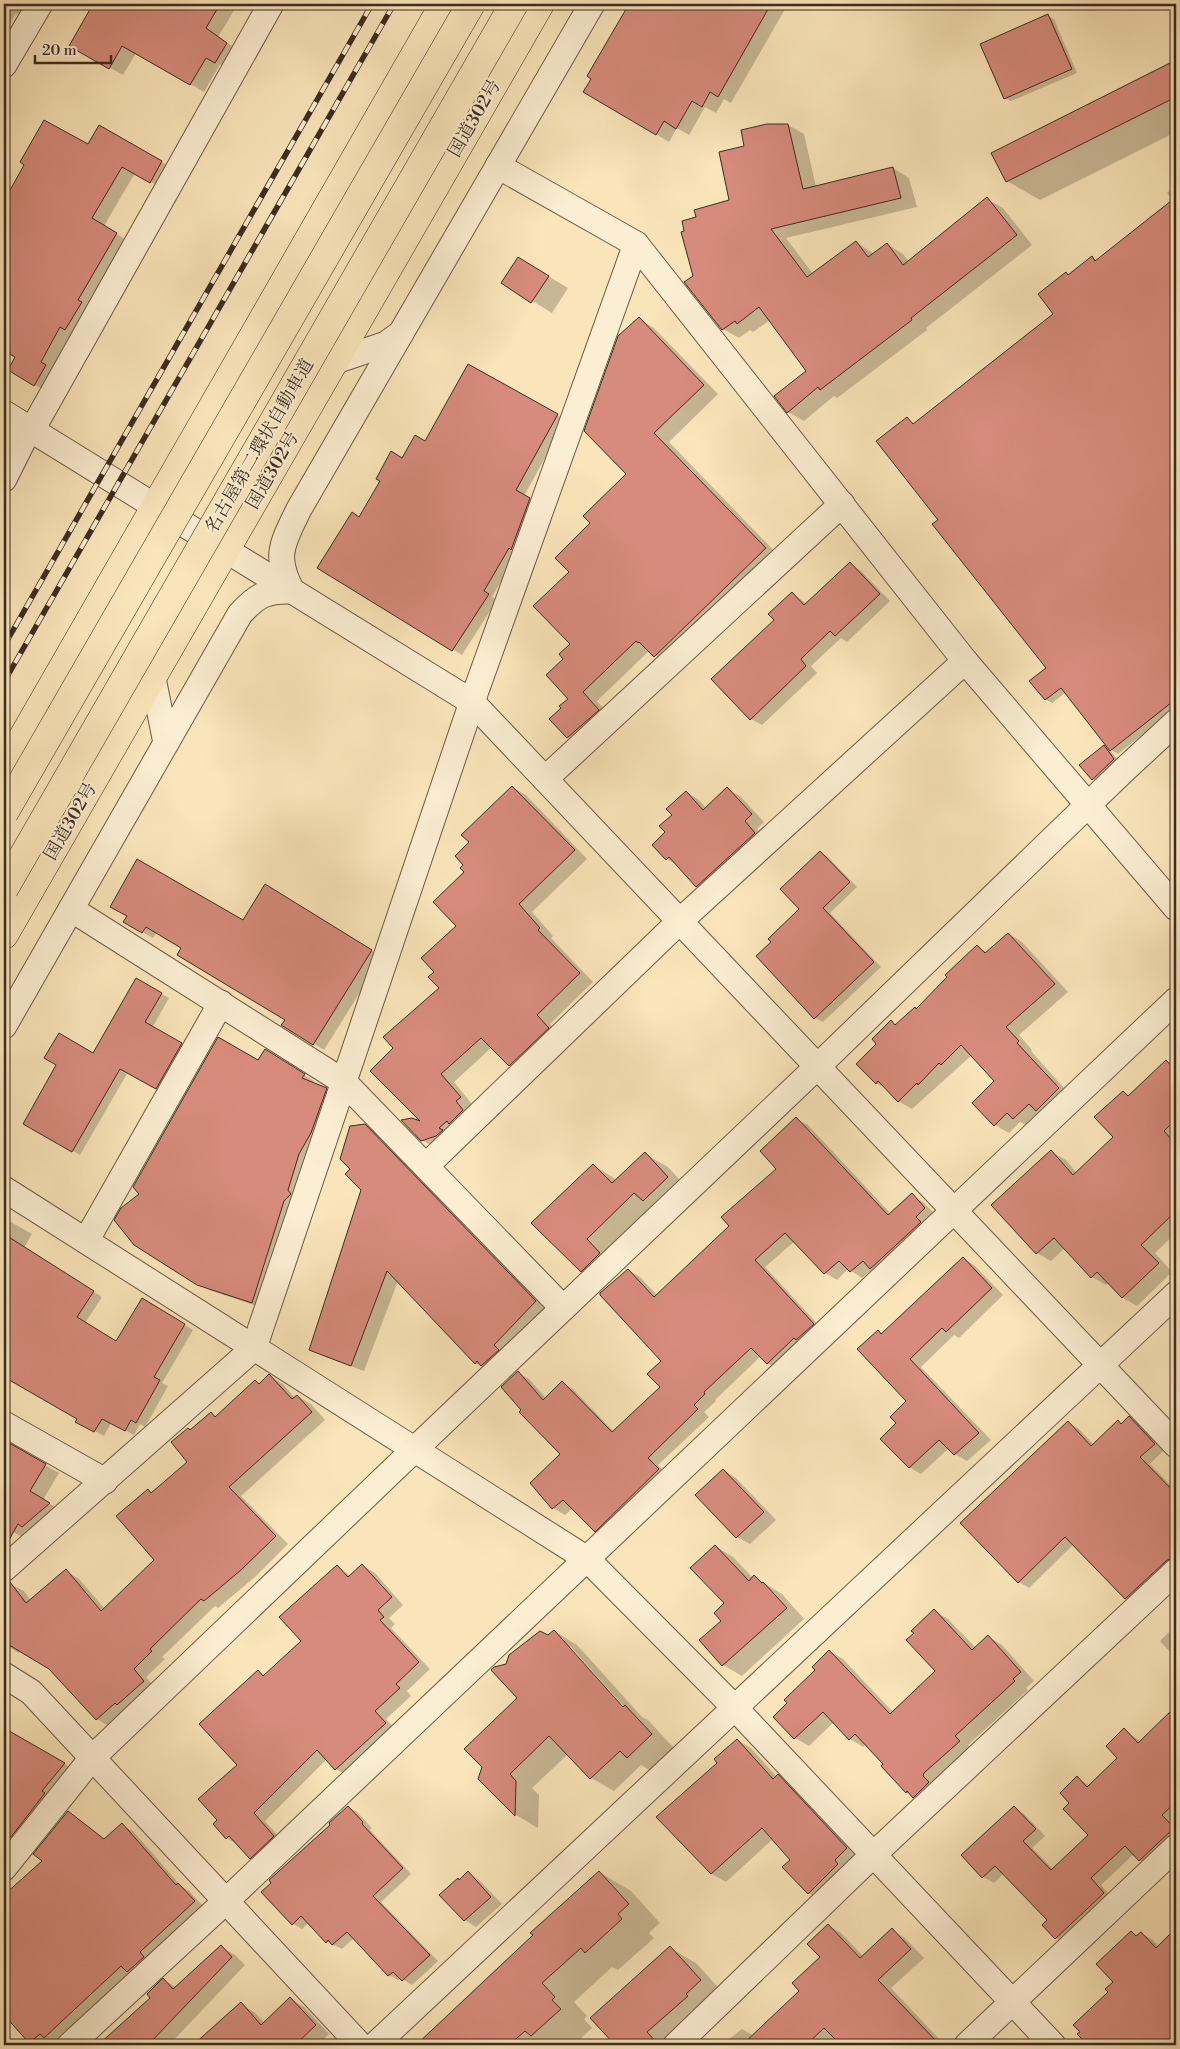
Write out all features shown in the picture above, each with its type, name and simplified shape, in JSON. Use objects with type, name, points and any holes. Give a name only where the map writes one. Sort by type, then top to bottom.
[{"type":"highway","points":[[387,103],[404,54],[430,4]]},
{"type":"highway","points":[[4,770],[444,4]]},
{"type":"highway","points":[[4,813],[471,4]]},
{"type":"highway","name":"名古屋第二環状自動車道","points":[[4,889],[514,4]]},
{"type":"highway","name":"国道302号","points":[[4,935],[540,4]]},
{"type":"street","points":[[4,66],[40,4]]},
{"type":"street","points":[[32,430],[272,4]]},
{"type":"street","points":[[292,590],[284,575],[280,558],[283,542],[299,509],[592,4]]},
{"type":"street","points":[[498,166],[636,244],[965,661],[1176,908]]},
{"type":"street","points":[[4,1569],[105,1482],[254,1348],[472,702],[636,244]]},
{"type":"street","points":[[333,362],[386,344],[400,334]]},
{"type":"street","points":[[7,415],[472,702],[1176,1445]]},
{"type":"street","points":[[4,479],[23,442],[16,424],[7,415]]},
{"type":"street","points":[[545,779],[842,504]]},
{"type":"street","points":[[4,1026],[240,614],[251,602],[262,595],[274,590],[292,590]]},
{"type":"street","points":[[426,1166],[680,921],[965,661]]},
{"type":"street","points":[[153,678],[166,743]]},
{"type":"street","points":[[4,1868],[92,1758],[1176,722]]},
{"type":"street","points":[[71,909],[344,1082],[563,1308]]},
{"type":"street","points":[[70,2045],[226,1901],[1176,1000]]},
{"type":"street","points":[[86,1241],[221,1003]]},
{"type":"street","points":[[4,1189],[587,1559],[735,1708],[1053,2045]]},
{"type":"street","points":[[375,2045],[1176,1294]]},
{"type":"street","points":[[4,1424],[105,1482]]},
{"type":"street","points":[[676,2045],[872,1855],[1176,1571]]},
{"type":"street","points":[[4,1675],[32,1692],[360,2045]]},
{"type":"street","points":[[967,2045],[1176,1847]]},
{"type":"building","points":[[93,4],[220,4],[206,28],[227,43],[215,63],[206,58],[190,85],[122,46],[109,69],[69,46]]},
{"type":"building","points":[[629,4],[771,4],[718,97],[710,92],[702,107],[692,101],[676,129],[664,121],[656,135],[583,92],[591,79],[587,76]]},
{"type":"building","points":[[1048,14],[1072,69],[1004,99],[980,44]]},
{"type":"building","points":[[1170,63],[1176,74],[1176,97],[1006,182],[991,153]]},
{"type":"building","points":[[44,120],[88,144],[99,125],[162,161],[150,183],[122,167],[92,218],[117,233],[78,300],[82,302],[65,330],[60,327],[41,362],[46,365],[34,386],[8,370],[15,357],[4,351],[4,201],[24,165],[20,162]]},
{"type":"building","points":[[767,124],[788,124],[803,189],[893,167],[901,198],[771,229],[807,277],[856,241],[868,257],[887,243],[903,265],[987,197],[1017,235],[911,318],[912,320],[820,390],[818,387],[787,413],[774,396],[806,371],[759,307],[737,324],[735,321],[722,330],[684,282],[693,276],[681,232],[684,231],[682,221],[696,217],[694,210],[729,200],[719,152],[744,146],[741,130]]},
{"type":"building","points":[[1176,197],[1176,699],[1110,751],[1061,688],[1045,700],[1029,681],[1046,668],[932,524],[938,520],[876,441],[907,417],[913,424],[1053,314],[1038,294],[1066,272],[1068,275],[1092,256],[1095,261]]},
{"type":"building","points":[[518,257],[549,276],[531,303],[501,283]]},
{"type":"building","points":[[639,317],[704,385],[654,433],[766,548],[654,657],[636,641],[583,692],[599,710],[567,738],[549,719],[561,708],[559,706],[568,699],[546,675],[563,659],[559,654],[570,644],[533,606],[569,572],[555,558],[590,523],[583,516],[626,474],[584,431],[618,336]]},
{"type":"building","points":[[468,364],[558,414],[516,490],[530,498],[511,550],[509,548],[484,591],[489,594],[452,651],[317,568],[352,512],[359,517],[380,481],[376,479],[391,451],[402,458],[415,435],[425,441]]},
{"type":"building","points":[[850,562],[880,594],[835,636],[830,631],[801,659],[806,666],[750,720],[711,679],[774,620],[768,614],[792,592],[804,605]]},
{"type":"building","points":[[1104,745],[1114,759],[1092,780],[1079,765]]},
{"type":"building","points":[[512,786],[575,850],[519,904],[540,928],[538,930],[580,973],[537,1015],[549,1028],[509,1066],[481,1038],[441,1074],[461,1097],[456,1101],[463,1110],[449,1124],[447,1121],[439,1128],[443,1130],[436,1136],[421,1141],[401,1120],[412,1118],[420,1121],[370,1071],[393,1048],[383,1037],[439,988],[428,977],[434,972],[421,958],[456,926],[433,902],[464,872],[460,868],[463,865],[455,856],[469,842],[461,835]]},
{"type":"building","points":[[727,787],[752,814],[745,821],[755,833],[696,887],[669,857],[666,860],[652,845],[665,832],[659,826],[672,815],[666,809],[686,791],[703,810]]},
{"type":"building","points":[[820,851],[850,882],[823,908],[874,962],[814,1019],[756,956],[771,942],[768,939],[799,909],[780,889]]},
{"type":"building","points":[[137,859],[243,920],[265,884],[372,950],[313,1045],[281,1025],[285,1020],[177,955],[181,948],[146,927],[142,933],[123,922],[127,916],[110,907]]},
{"type":"building","points":[[1008,933],[1055,984],[1006,1027],[1019,1041],[1017,1043],[1059,1088],[1036,1111],[1029,1104],[1013,1119],[1007,1113],[994,1126],[972,1103],[994,1081],[961,1045],[898,1102],[878,1081],[876,1084],[856,1064],[876,1044],[872,1039],[891,1020],[895,1025],[915,1007],[916,1009],[947,977],[945,975],[977,945],[985,953]]},
{"type":"building","points":[[136,978],[162,993],[145,1022],[182,1043],[156,1089],[120,1069],[72,1152],[23,1124],[56,1065],[44,1058],[59,1033],[93,1053]]},
{"type":"building","points":[[218,1037],[258,1060],[265,1049],[305,1074],[302,1078],[327,1088],[311,1133],[299,1154],[288,1190],[291,1194],[284,1201],[252,1303],[197,1285],[134,1245],[114,1220],[121,1208],[139,1194],[133,1187]]},
{"type":"building","points":[[1166,1060],[1176,1071],[1176,1119],[1164,1131],[1176,1145],[1176,1211],[1141,1245],[1159,1263],[1122,1298],[1097,1272],[1091,1278],[1054,1238],[1036,1254],[991,1205],[1051,1150],[1073,1175],[1113,1137],[1094,1117],[1123,1091],[1128,1096]]},
{"type":"building","points":[[796,1117],[888,1215],[912,1193],[925,1208],[916,1217],[921,1222],[870,1269],[863,1261],[850,1272],[839,1261],[824,1274],[785,1233],[755,1260],[814,1324],[796,1340],[794,1338],[767,1364],[751,1348],[704,1392],[705,1394],[694,1405],[698,1409],[648,1458],[659,1469],[595,1532],[563,1500],[552,1509],[530,1483],[560,1454],[519,1412],[521,1410],[501,1387],[518,1371],[543,1400],[562,1381],[612,1432],[660,1387],[647,1374],[661,1361],[600,1293],[628,1269],[654,1297],[729,1226],[721,1217],[776,1169],[760,1151]]},
{"type":"building","points":[[365,1124],[536,1301],[494,1345],[499,1350],[481,1366],[477,1361],[475,1364],[387,1271],[351,1366],[309,1350],[361,1190],[345,1174],[350,1169],[340,1159],[350,1126]]},
{"type":"building","points":[[645,1152],[668,1177],[643,1201],[634,1193],[587,1239],[600,1253],[581,1272],[531,1223],[593,1164],[612,1183]]},
{"type":"building","points":[[4,1234],[94,1291],[77,1317],[116,1341],[142,1298],[185,1324],[154,1377],[160,1380],[136,1423],[131,1420],[125,1431],[102,1419],[94,1432],[75,1422],[77,1419],[4,1377]]},
{"type":"building","points":[[963,1257],[992,1288],[946,1332],[942,1328],[910,1359],[979,1433],[954,1455],[939,1440],[909,1468],[880,1439],[896,1423],[890,1417],[906,1401],[857,1349],[878,1330],[881,1334]]},
{"type":"building","points":[[269,1374],[292,1399],[297,1395],[312,1412],[229,1487],[276,1536],[241,1570],[204,1601],[201,1599],[150,1649],[152,1651],[134,1669],[144,1681],[117,1705],[115,1703],[96,1720],[49,1669],[4,1642],[4,1583],[10,1582],[26,1603],[66,1569],[101,1611],[154,1560],[116,1516],[148,1489],[151,1493],[187,1462],[171,1442],[188,1428],[190,1430],[211,1412],[215,1417],[255,1380],[259,1384]]},
{"type":"building","points":[[1129,1416],[1155,1444],[1140,1457],[1176,1494],[1176,1555],[1166,1561],[1125,1599],[1065,1537],[1018,1583],[960,1523],[1068,1421],[1091,1446],[1118,1420],[1121,1424]]},
{"type":"building","points":[[4,1440],[46,1464],[30,1491],[50,1503],[22,1527],[18,1524],[4,1549]]},
{"type":"building","points":[[723,1469],[764,1512],[736,1538],[695,1495]]},
{"type":"building","points":[[715,1545],[749,1581],[754,1575],[787,1608],[722,1666],[699,1640],[721,1621],[714,1613],[724,1603],[690,1568]]},
{"type":"building","points":[[362,1564],[392,1597],[378,1610],[384,1617],[380,1620],[419,1662],[396,1684],[400,1688],[375,1711],[386,1723],[335,1770],[317,1750],[254,1813],[274,1836],[250,1859],[229,1836],[226,1839],[213,1824],[217,1820],[198,1799],[237,1765],[199,1724],[258,1670],[263,1676],[301,1641],[279,1617],[337,1565],[348,1577]]},
{"type":"building","points":[[934,1609],[972,1650],[988,1635],[1021,1672],[1013,1679],[1015,1681],[955,1736],[960,1741],[924,1773],[923,1776],[929,1782],[913,1798],[881,1766],[883,1764],[855,1734],[849,1740],[823,1712],[794,1739],[773,1717],[787,1703],[784,1700],[815,1670],[812,1667],[829,1650],[890,1714],[935,1671],[906,1640],[914,1633],[911,1631]]},
{"type":"building","points":[[554,1630],[623,1707],[625,1705],[652,1734],[627,1758],[620,1751],[590,1779],[549,1736],[510,1774],[516,1781],[515,1816],[478,1779],[482,1767],[464,1749],[517,1698],[491,1670],[494,1667],[506,1664],[509,1655],[540,1631],[548,1635]]},
{"type":"building","points":[[1176,1706],[1176,1802],[1162,1815],[1174,1828],[1139,1861],[1125,1846],[1091,1878],[1104,1893],[1055,1939],[1042,1925],[1047,1920],[995,1866],[982,1878],[961,1855],[1014,1806],[1036,1829],[1023,1841],[1051,1870],[1088,1835],[1063,1809],[1069,1803],[1060,1793],[1077,1776],[1087,1787],[1117,1758],[1106,1746],[1124,1728],[1138,1743]]},
{"type":"building","points":[[4,1728],[65,1763],[42,1791],[45,1793],[11,1837],[4,1831]]},
{"type":"building","points":[[737,1739],[773,1779],[778,1774],[847,1848],[835,1860],[838,1864],[808,1894],[782,1867],[790,1860],[762,1828],[711,1874],[656,1817],[717,1763],[714,1759]]},
{"type":"building","points":[[348,1806],[403,1868],[373,1896],[430,1955],[402,1981],[393,1972],[388,1976],[347,1932],[332,1945],[328,1940],[326,1943],[301,1916],[292,1925],[261,1892],[271,1883],[269,1880],[330,1825],[329,1823]]},
{"type":"building","points":[[68,1811],[104,1839],[122,1823],[176,1885],[178,1883],[195,1901],[140,1952],[144,1957],[127,1972],[121,1966],[44,2038],[40,2034],[29,2043],[4,2015],[4,1895],[42,1861],[33,1854]]},
{"type":"building","points":[[468,1871],[491,1897],[464,1921],[439,1895]]},
{"type":"building","points":[[599,1871],[629,1904],[618,1914],[622,1919],[585,1953],[581,1948],[542,1983],[555,1997],[552,2000],[561,2009],[531,2036],[525,2031],[509,2045],[416,2045],[533,1935],[530,1933]]},
{"type":"building","points":[[828,1924],[860,1958],[892,1928],[911,1949],[878,1980],[940,2045],[841,2045],[824,2028],[806,2045],[742,2045],[799,1991],[792,1983],[820,1957],[807,1944]]},
{"type":"building","points":[[1176,1928],[1176,2045],[1088,2045],[1077,2034],[1080,2032],[1073,2025],[1108,1992],[1105,1989],[1113,1982],[1096,1964],[1131,1931],[1136,1936],[1141,1932],[1156,1948]]},
{"type":"building","points":[[221,1945],[232,1957],[148,2045],[98,2045],[150,1998],[147,1994],[163,1978],[173,1989]]},
{"type":"building","points":[[670,1946],[701,1980],[686,1994],[688,1996],[647,2032],[659,2045],[615,2045],[590,2018]]},
{"type":"building","points":[[290,1997],[316,2025],[295,2045],[193,2045],[241,2002],[261,2025]]},
{"type":"railway","points":[[4,646],[372,4]]},
{"type":"railway","points":[[4,682],[394,4]]}]
